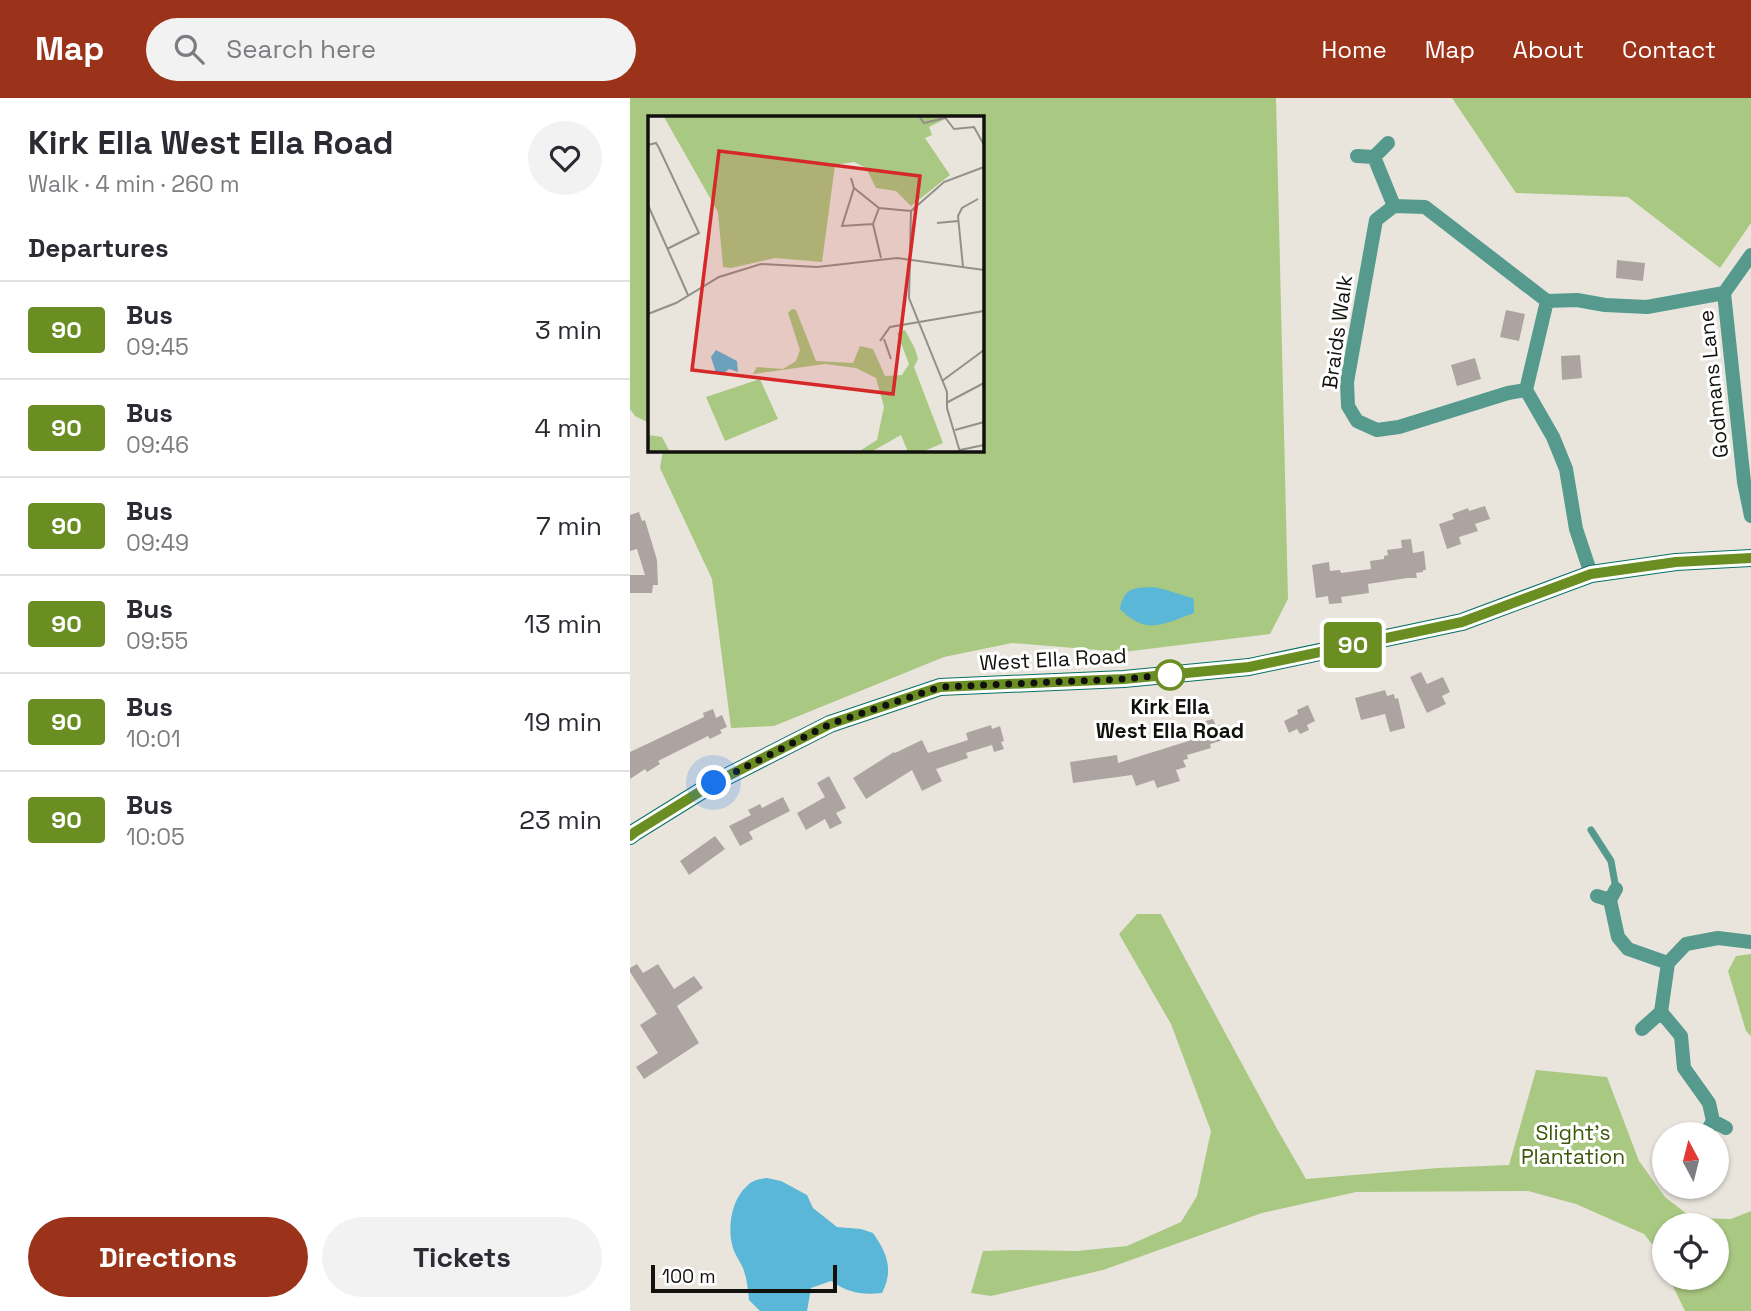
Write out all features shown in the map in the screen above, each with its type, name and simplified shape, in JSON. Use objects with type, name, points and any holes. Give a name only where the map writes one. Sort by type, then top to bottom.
[{"type":"street","points":[[1357,156],[1374,157],[1388,143]]},
{"type":"street","points":[[1374,157],[1394,206],[1425,207],[1547,302],[1577,300],[1605,305],[1647,307],[1724,293]]},
{"type":"street","name":"Braids Walk","points":[[1394,206],[1376,220],[1347,382],[1348,406],[1357,421],[1377,430],[1399,428],[1508,393],[1526,390]]},
{"type":"street","name":"Godmans Lane","points":[[1751,255],[1724,293],[1744,482],[1751,516]]},
{"type":"street","points":[[1547,302],[1526,390],[1553,437],[1566,469],[1577,528],[1591,574]]},
{"type":"street","name":"West Ella Road","points":[[630,836],[714,783],[830,724],[940,687],[1124,679],[1249,667],[1462,622],[1591,574],[1676,562],[1751,558]]},
{"type":"street","points":[[1608,895],[1618,937],[1628,949],[1668,963]]},
{"type":"street","points":[[1642,1029],[1661,1012],[1668,963],[1686,943],[1718,938],[1751,943]]},
{"type":"street","points":[[1661,1012],[1681,1036],[1684,1068],[1709,1103],[1709,1122]]},
{"type":"lane","points":[[1591,830],[1610,858],[1614,870],[1608,895]]},
{"type":"green space","points":[[630,98],[1276,98],[1288,599],[1270,634],[1123,652],[1012,643],[944,657],[774,726],[731,728],[712,579],[660,468],[663,452],[984,452],[984,116],[648,116],[648,422],[635,416],[630,409]]},
{"type":"green space","points":[[1452,98],[1751,98],[1751,223],[1720,268],[1628,197],[1516,193]]},
{"type":"green space","name":"Slight's Plantation","points":[[1137,914],[1161,914],[1306,1179],[1509,1165],[1536,1070],[1607,1077],[1639,1161],[1652,1179],[1652,1199],[1668,1199],[1686,1213],[1652,1213],[1652,1244],[1644,1234],[1576,1204],[1528,1191],[1356,1192],[1262,1213],[1103,1270],[991,1296],[971,1293],[983,1251],[1077,1251],[1127,1246],[1181,1222],[1197,1196],[1211,1131],[1171,1024],[1119,934]]},
{"type":"green space","points":[[1751,954],[1751,1036],[1746,1031],[1728,971],[1736,956]]},
{"type":"green space","name":"Slight's Plantation","points":[[1751,1211],[1751,1311],[1685,1311],[1675,1290],[1729,1290],[1729,1219]]},
{"type":"water","points":[[1153,587],[1193,598],[1194,613],[1164,624],[1147,625],[1139,623],[1120,609],[1124,596],[1131,590]]},
{"type":"water","points":[[758,1179],[781,1181],[807,1195],[813,1208],[837,1227],[873,1233],[887,1262],[888,1277],[882,1293],[855,1292],[831,1281],[811,1288],[807,1311],[760,1311],[749,1300],[742,1265],[731,1240],[732,1215],[737,1199],[747,1186]]},
{"type":"building","points":[[1617,260],[1645,263],[1643,281],[1616,278]]},
{"type":"building","points":[[1506,310],[1525,314],[1519,341],[1500,337]]},
{"type":"building","points":[[1580,355],[1582,378],[1562,380],[1561,356]]},
{"type":"building","points":[[1475,358],[1481,379],[1457,386],[1451,365]]},
{"type":"building","points":[[1485,506],[1490,519],[1475,524],[1478,531],[1459,537],[1461,544],[1447,549],[1439,524],[1454,519],[1452,514]]},
{"type":"building","points":[[639,512],[642,521],[645,520],[657,560],[658,585],[653,585],[652,593],[630,593],[630,575],[645,575],[637,549],[630,551],[630,515]]},
{"type":"building","points":[[1411,539],[1413,553],[1424,551],[1426,570],[1416,573],[1417,578],[1368,584],[1369,593],[1341,597],[1342,603],[1329,604],[1328,596],[1316,598],[1312,565],[1329,562],[1330,571],[1340,570],[1341,573],[1371,569],[1370,561],[1384,559],[1384,556],[1388,555],[1387,550],[1402,548],[1401,540]]},
{"type":"building","points":[[1421,672],[1427,684],[1443,677],[1450,692],[1442,696],[1446,704],[1427,713],[1410,677]]},
{"type":"building","points":[[1385,690],[1387,696],[1394,694],[1395,699],[1398,698],[1405,728],[1390,732],[1385,714],[1361,720],[1355,698]]},
{"type":"building","points":[[1308,705],[1315,721],[1307,725],[1309,730],[1300,734],[1297,729],[1289,733],[1284,721]]},
{"type":"building","points":[[713,709],[716,718],[722,715],[727,727],[720,730],[722,733],[710,739],[708,736],[658,761],[660,764],[647,772],[645,769],[630,779],[630,752],[704,717],[703,713]]},
{"type":"building","points":[[1213,719],[1216,726],[1222,724],[1227,739],[1210,744],[1211,748],[1187,755],[1188,759],[1183,760],[1186,767],[1176,770],[1180,781],[1157,788],[1154,780],[1136,786],[1132,775],[1073,783],[1070,762],[1117,755],[1118,763],[1198,738],[1195,729],[1204,726],[1202,722]]},
{"type":"building","points":[[991,725],[992,729],[1000,726],[1004,749],[994,752],[992,745],[966,753],[968,758],[936,769],[942,781],[922,791],[912,770],[866,799],[853,778],[894,752],[922,740],[928,753],[968,740],[966,733]]},
{"type":"building","points":[[829,776],[846,808],[836,813],[842,823],[830,829],[825,819],[806,830],[797,813],[825,797],[817,783]]},
{"type":"building","points":[[783,797],[790,811],[749,832],[753,839],[740,846],[729,826],[751,815],[748,810],[760,804],[762,808]]},
{"type":"building","points":[[715,836],[725,849],[689,875],[680,861]]},
{"type":"building","points":[[637,964],[643,973],[658,964],[674,989],[694,976],[703,988],[677,1006],[699,1043],[644,1079],[636,1067],[658,1053],[640,1025],[657,1014],[630,972],[630,968]]},
{"type":"bus line","name":"90","points":[[630,836],[714,783],[830,724],[940,687],[1124,679],[1249,667],[1462,622],[1591,574],[1676,562],[1751,558]]},
{"type":"place","name":"Kirk Ella West Ella Road","points":[[1170,675]]},
{"type":"route","points":[[714,783],[830,724],[940,687],[1124,679],[1174,674],[1170,675]]}]
